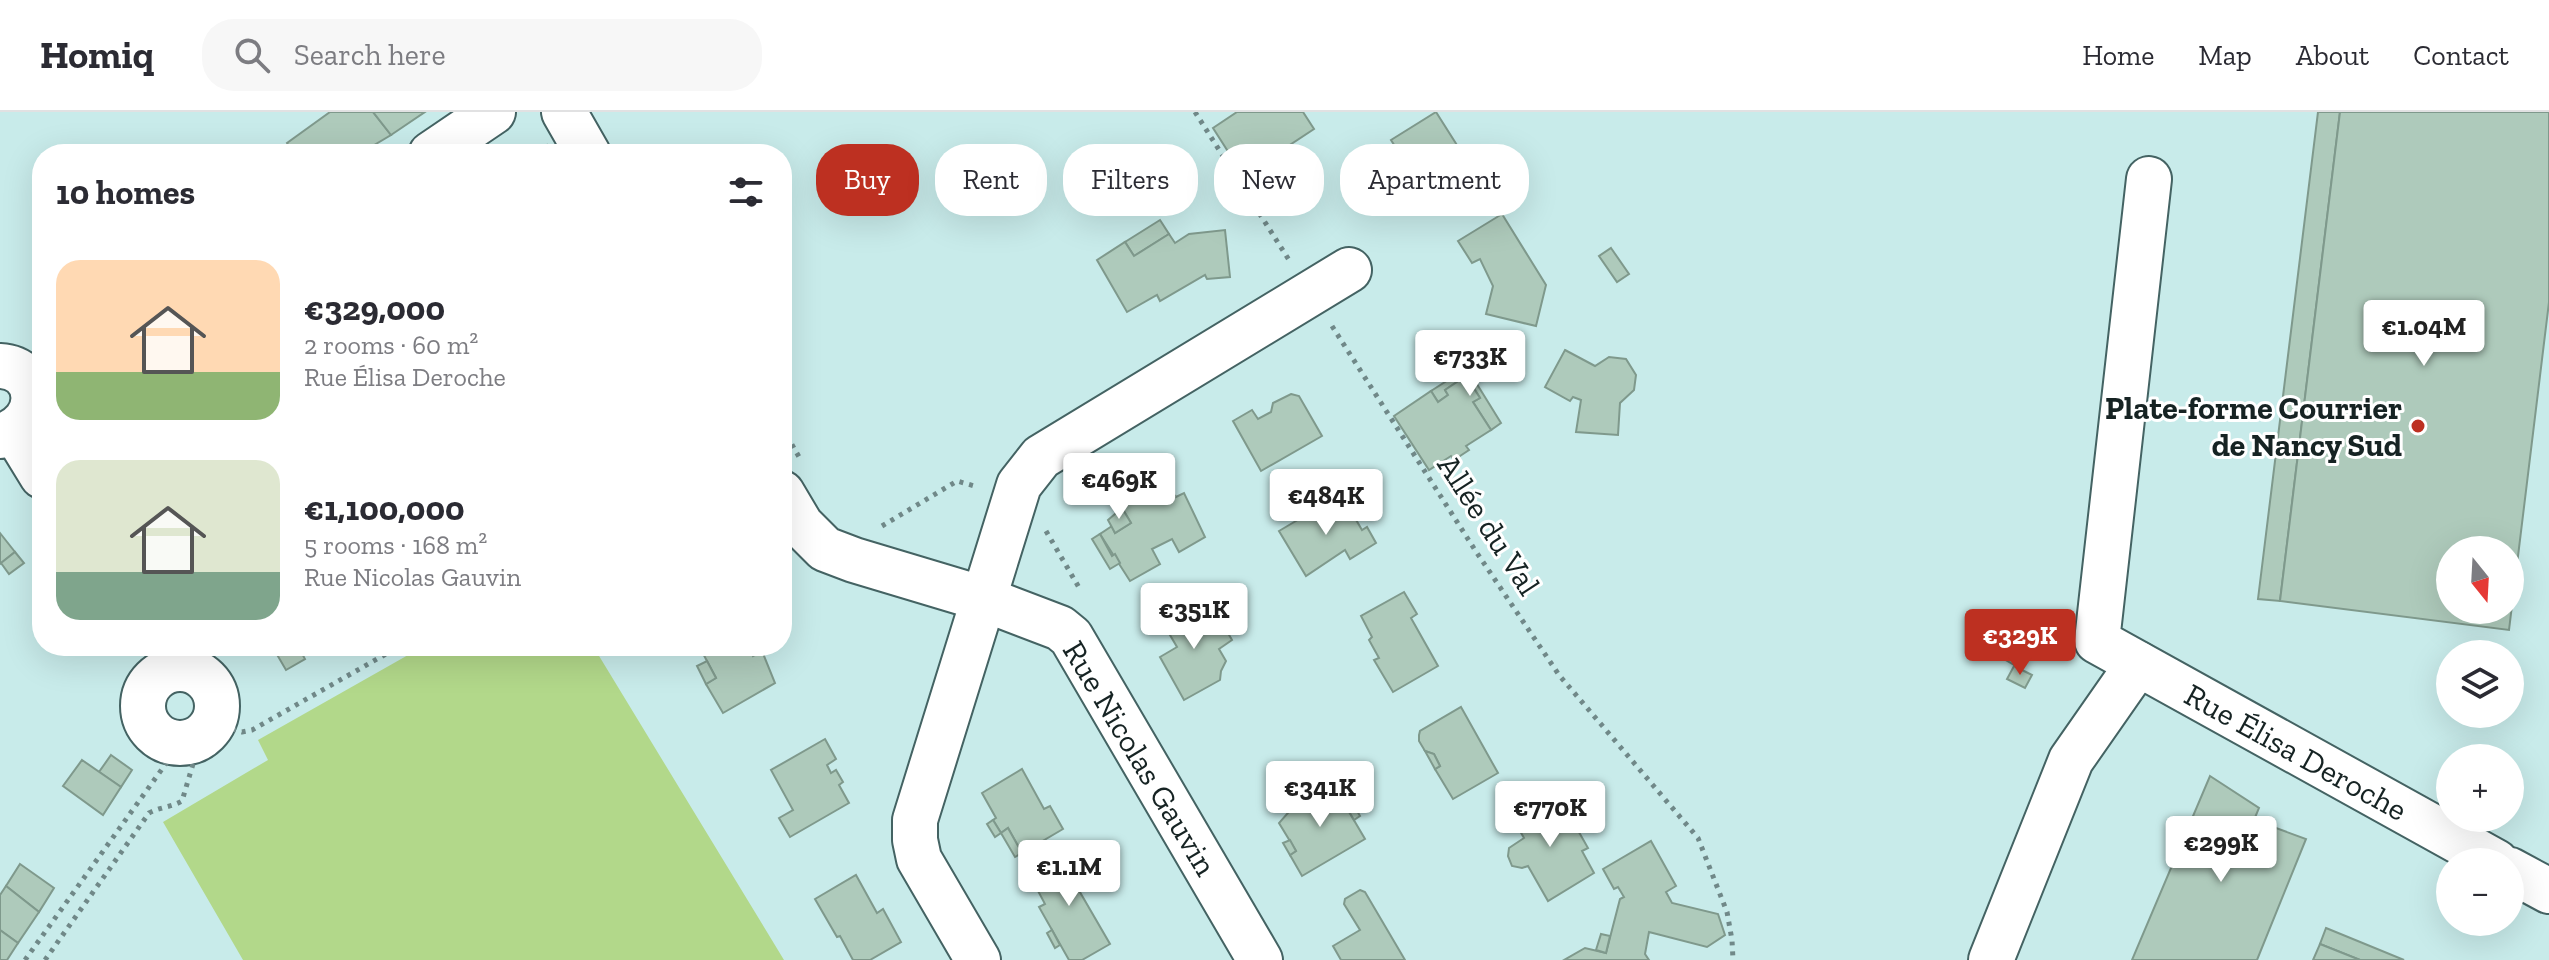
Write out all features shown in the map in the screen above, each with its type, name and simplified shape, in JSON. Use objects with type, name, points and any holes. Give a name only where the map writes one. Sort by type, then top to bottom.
[{"type":"street","points":[[446,144],[493,112]]},
{"type":"street","points":[[564,112],[582,144]]},
{"type":"street","name":"Rue Élisa Deroche","points":[[2149,179],[2097,641],[2471,848]]},
{"type":"street","points":[[978,960],[919,859],[915,820],[1014,497],[1041,457],[1349,270]]},
{"type":"street","points":[[23,373],[32,394]]},
{"type":"street","points":[[32,409],[27,421],[8,434],[32,464]]},
{"type":"street","name":"Rue Nicolas Gauvin","points":[[792,510],[801,525],[825,549],[984,599],[1060,628],[1071,637],[1260,960]]},
{"type":"street","points":[[153,660],[185,669],[206,679],[213,688],[217,700],[198,735],[157,736],[144,716],[145,692],[153,660]]},
{"type":"street","points":[[1991,960],[2071,760],[2138,664]]},
{"type":"street","points":[[2524,878],[2549,891]]},
{"type":"path","name":"Allée du Val","points":[[1195,112],[1559,675],[1698,838],[1727,912],[1733,960]]},
{"type":"path","points":[[25,960],[198,735],[252,730],[382,656]]},
{"type":"path","points":[[45,960],[149,813],[182,801],[198,735]]},
{"type":"green space","points":[[406,656],[599,656],[784,960],[243,960],[163,822],[268,760],[258,740]]},
{"type":"building","points":[[330,112],[373,112],[391,135],[376,144],[287,143]]},
{"type":"building","points":[[373,112],[425,112],[391,135]]},
{"type":"building","points":[[1237,112],[1303,112],[1314,129],[1291,144],[1223,144],[1213,128]]},
{"type":"building","points":[[1436,112],[1456,144],[1394,144],[1391,140]]},
{"type":"building","points":[[2318,112],[2340,112],[2280,601],[2258,599]]},
{"type":"building","name":"Plate-forme Courrier de Nancy Sud","points":[[2340,112],[2549,112],[2549,302],[2520,536],[2436,536],[2436,621],[2280,601]]},
{"type":"building","points":[[1503,216],[1546,285],[1536,326],[1486,314],[1493,286],[1480,259],[1472,263],[1458,241]]},
{"type":"building","points":[[1160,220],[1169,234],[1134,256],[1125,242]]},
{"type":"building","points":[[1225,230],[1230,277],[1207,279],[1205,275],[1160,301],[1157,295],[1127,312],[1097,260],[1125,242],[1134,256],[1169,234],[1175,243],[1189,234]]},
{"type":"building","points":[[1611,248],[1629,274],[1617,282],[1599,256]]},
{"type":"building","points":[[1565,350],[1595,366],[1609,357],[1626,359],[1636,375],[1634,390],[1620,403],[1618,435],[1576,432],[1581,400],[1573,397],[1570,401],[1545,387]]},
{"type":"building","points":[[1467,368],[1501,423],[1491,430],[1473,402],[1480,398],[1466,376],[1445,390],[1448,395],[1438,402],[1431,391]]},
{"type":"building","points":[[1466,376],[1480,398],[1473,402],[1491,430],[1466,446],[1469,450],[1454,460],[1451,456],[1429,470],[1394,416],[1431,391],[1438,402],[1448,395],[1445,390]]},
{"type":"building","points":[[1291,394],[1299,396],[1322,436],[1261,471],[1233,421],[1252,410],[1258,419],[1271,412],[1273,403]]},
{"type":"building","points":[[1159,486],[1169,488],[1176,497],[1184,493],[1205,537],[1179,552],[1172,539],[1152,549],[1160,564],[1130,581],[1100,534],[1112,526],[1115,533],[1131,523],[1122,508],[1145,491]]},
{"type":"building","points":[[1338,504],[1348,506],[1362,530],[1367,527],[1376,543],[1350,559],[1345,550],[1306,576],[1279,531],[1318,508],[1322,514]]},
{"type":"building","points":[[1122,508],[1131,523],[1115,533],[1108,520]]},
{"type":"building","points":[[0,533],[15,552],[0,564]]},
{"type":"building","points":[[1100,534],[1112,556],[1115,554],[1120,563],[1110,569],[1092,539]]},
{"type":"building","points":[[15,552],[24,563],[9,574],[1,563]]},
{"type":"building","points":[[1404,592],[1417,614],[1411,618],[1438,666],[1393,692],[1374,660],[1379,658],[1361,616]]},
{"type":"building","points":[[1194,606],[1207,629],[1221,621],[1232,640],[1219,649],[1226,661],[1220,680],[1184,700],[1160,657],[1177,647],[1160,618],[1179,607],[1186,609]]},
{"type":"building","name":"Plate-forme Courrier de Nancy Sud","points":[[2462,624],[2510,624],[2509,630]]},
{"type":"building","points":[[2013,639],[2025,646],[2014,665],[2002,658]]},
{"type":"building","points":[[278,656],[303,656],[305,659],[286,670]]},
{"type":"building","points":[[704,656],[764,656],[775,683],[723,713],[706,684],[716,678]]},
{"type":"building","points":[[707,661],[716,678],[706,684],[697,666]]},
{"type":"building","points":[[2014,666],[2032,675],[2025,688],[2007,679]]},
{"type":"building","points":[[1461,707],[1498,773],[1453,799],[1435,769],[1440,766],[1434,754],[1425,751],[1419,735],[1420,731]]},
{"type":"building","points":[[825,739],[836,759],[827,765],[831,773],[836,770],[843,782],[839,785],[849,803],[790,837],[779,818],[793,810],[771,770]]},
{"type":"building","points":[[1425,751],[1434,754],[1440,766],[1435,769]]},
{"type":"building","points":[[111,755],[132,770],[121,787],[99,772]]},
{"type":"building","points":[[82,760],[121,787],[103,815],[63,786]]},
{"type":"building","points":[[1022,769],[1044,809],[1050,806],[1063,829],[1022,853],[1008,828],[1001,833],[982,793]]},
{"type":"building","points":[[2210,776],[2259,808],[2254,820],[2306,839],[2257,960],[2132,960]]},
{"type":"building","points":[[1332,783],[1365,839],[1302,876],[1290,855],[1296,851],[1279,823],[1294,806]]},
{"type":"building","points":[[1548,796],[1565,825],[1576,827],[1588,848],[1582,851],[1594,873],[1548,901],[1528,866],[1512,866],[1508,856],[1509,848],[1524,838],[1512,817]]},
{"type":"building","points":[[1353,804],[1360,816],[1354,820],[1347,808]]},
{"type":"building","points":[[1568,815],[1576,827],[1565,825],[1561,818]]},
{"type":"building","points":[[993,820],[1001,833],[995,837],[987,824]]},
{"type":"building","points":[[1008,828],[1022,853],[1015,857],[1001,833]]},
{"type":"building","points":[[1290,840],[1296,851],[1290,855],[1283,843]]},
{"type":"building","points":[[1651,841],[1676,886],[1666,892],[1672,903],[1718,914],[1725,935],[1707,947],[1649,932],[1645,954],[1649,960],[1564,960],[1585,948],[1606,953],[1620,899],[1624,897],[1618,887],[1614,889],[1603,869]]},
{"type":"building","points":[[1071,850],[1088,880],[1077,887],[1110,944],[1082,960],[1069,960],[1039,907],[1045,904],[1029,874]]},
{"type":"building","points":[[20,864],[54,888],[39,912],[6,886]]},
{"type":"building","points":[[856,875],[877,913],[883,909],[901,942],[870,960],[853,960],[815,899]]},
{"type":"building","points":[[6,886],[39,912],[18,943],[0,930],[0,895]]},
{"type":"building","points":[[1360,890],[1365,892],[1405,960],[1341,960],[1333,946],[1360,930],[1344,904],[1345,899]]},
{"type":"building","points":[[2326,928],[2404,960],[2360,960],[2320,944]]},
{"type":"building","points":[[0,930],[18,943],[7,960],[0,960]]},
{"type":"building","points":[[1052,930],[1060,945],[1055,948],[1047,933]]},
{"type":"building","points":[[1601,934],[1610,936],[1606,953],[1596,950]]},
{"type":"building","points":[[2320,944],[2360,960],[2313,960]]},
{"type":"place","name":"Plate-forme Courrier de Nancy Sud","points":[[2418,426]]}]
